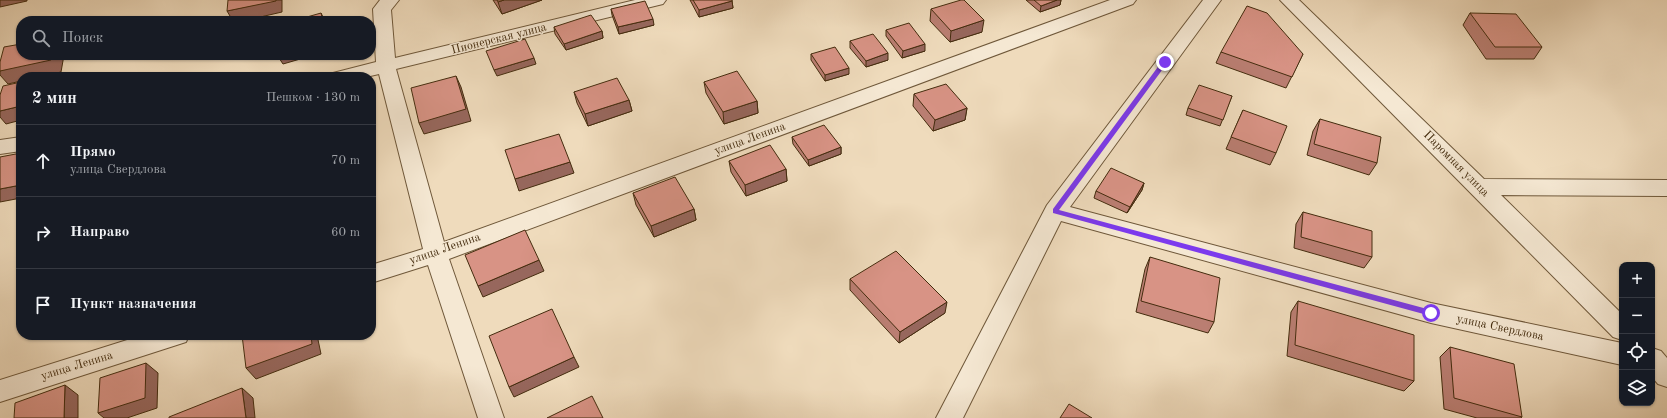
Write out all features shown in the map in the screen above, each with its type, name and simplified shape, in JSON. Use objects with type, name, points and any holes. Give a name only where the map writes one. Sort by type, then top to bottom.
[{"type":"street","name":"Пионерская улица","points":[[361,72],[657,0]]},
{"type":"street","name":"улица Ленина","points":[[376,272],[436,254],[1127,0]]},
{"type":"street","points":[[949,418],[1055,211],[1212,0]]},
{"type":"street","name":"Паромная улица","points":[[1289,0],[1381,89],[1619,327]]},
{"type":"street","points":[[380,3],[386,66],[436,254],[491,418]]},
{"type":"street","points":[[0,147],[16,145]]},
{"type":"street","points":[[1478,187],[1667,188]]},
{"type":"street","name":"улица Свердлова","points":[[1055,211],[1431,313],[1619,353]]},
{"type":"street","name":"улица Ленина","points":[[0,391],[161,340]]},
{"type":"building","points":[[228,0],[276,0],[276,1],[227,11]]},
{"type":"building","points":[[693,0],[732,0],[732,1],[699,10]]},
{"type":"building","points":[[964,0],[984,20],[951,31],[931,9]]},
{"type":"building","points":[[1034,0],[1057,0],[1041,6]]},
{"type":"building","points":[[645,1],[653,19],[618,27],[611,9]]},
{"type":"building","points":[[1247,6],[1267,13],[1303,54],[1292,77],[1221,52]]},
{"type":"building","points":[[321,13],[322,16],[310,16]]},
{"type":"building","points":[[1470,13],[1516,14],[1542,47],[1495,47]]},
{"type":"building","points":[[591,15],[602,31],[564,44],[554,27]]},
{"type":"building","points":[[909,23],[925,44],[903,51],[886,30]]},
{"type":"building","points":[[873,34],[888,53],[866,61],[850,41]]},
{"type":"building","points":[[525,39],[534,58],[494,70],[486,51]]},
{"type":"building","points":[[16,45],[16,60],[51,60],[0,71],[0,62],[4,47]]},
{"type":"building","points":[[835,47],[849,68],[825,75],[811,54]]},
{"type":"building","points":[[737,71],[757,101],[723,112],[704,82]]},
{"type":"building","points":[[456,76],[466,109],[419,123],[411,88]]},
{"type":"building","points":[[617,78],[629,100],[585,114],[574,92]]},
{"type":"building","points":[[16,83],[16,107],[0,111],[0,95],[3,86]]},
{"type":"building","points":[[946,84],[967,108],[935,120],[914,94]]},
{"type":"building","points":[[1199,85],[1232,96],[1223,120],[1188,108]]},
{"type":"building","points":[[1243,110],[1287,126],[1276,153],[1231,137]]},
{"type":"building","points":[[1320,119],[1381,137],[1377,163],[1314,144]]},
{"type":"building","points":[[824,125],[841,147],[808,160],[792,137]]},
{"type":"building","points":[[559,134],[570,162],[515,179],[505,150]]},
{"type":"building","points":[[770,145],[786,169],[745,185],[729,161]]},
{"type":"building","points":[[16,154],[16,186],[0,189],[0,157]]},
{"type":"building","points":[[1111,168],[1144,183],[1130,207],[1096,191]]},
{"type":"building","points":[[675,177],[694,209],[651,226],[633,193]]},
{"type":"building","points":[[1303,212],[1372,231],[1372,257],[1301,237]]},
{"type":"building","points":[[525,230],[539,260],[478,286],[465,255]]},
{"type":"building","points":[[896,251],[947,302],[900,332],[850,279]]},
{"type":"building","points":[[1150,257],[1220,278],[1214,322],[1141,301]]},
{"type":"building","points":[[1298,301],[1414,335],[1414,381],[1295,345]]},
{"type":"building","points":[[552,309],[574,357],[509,387],[489,336]]},
{"type":"building","points":[[243,340],[312,340],[312,344],[246,368]]},
{"type":"building","points":[[1450,347],[1514,364],[1522,417],[1454,398]]},
{"type":"building","points":[[146,363],[145,398],[98,413],[100,378]]},
{"type":"building","points":[[65,385],[64,418],[14,418],[15,403]]},
{"type":"building","points":[[242,388],[246,418],[169,418],[169,417]]},
{"type":"building","points":[[592,396],[603,418],[547,418]]},
{"type":"building","points":[[1069,404],[1092,418],[1060,418]]},
{"type":"route","points":[[1165,62],[1055,211],[1431,313]]}]
